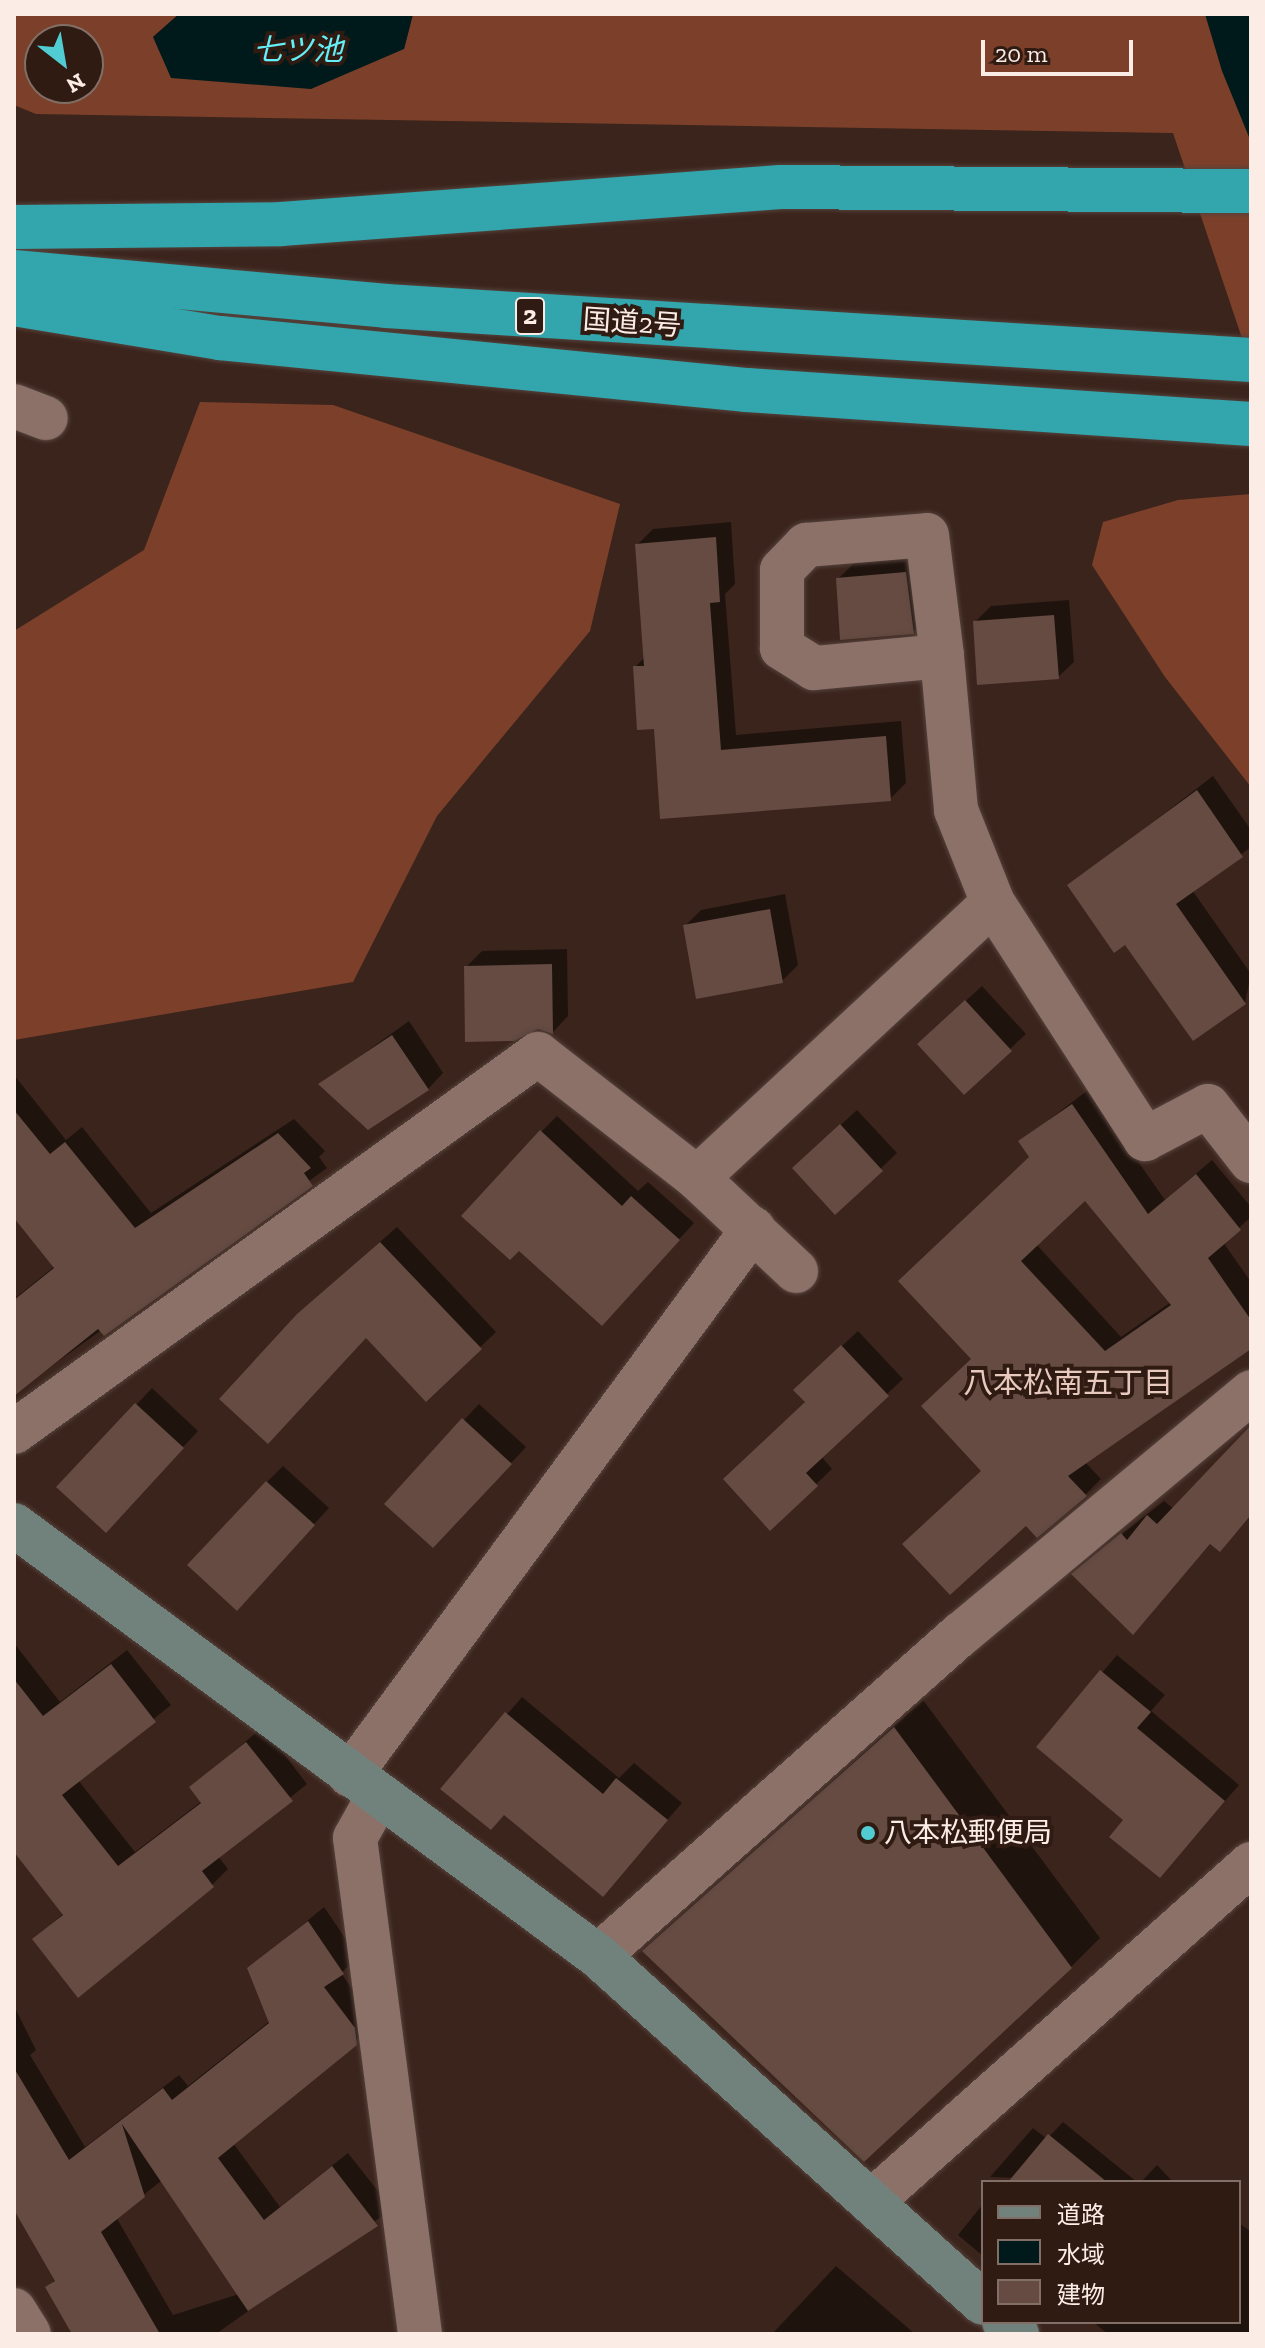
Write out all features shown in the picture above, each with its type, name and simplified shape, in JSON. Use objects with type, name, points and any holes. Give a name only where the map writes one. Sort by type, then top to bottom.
[{"type":"highway","points":[[14,227],[281,224],[781,187],[996,194],[1251,191]]},
{"type":"highway","name":"国道2号","points":[[14,272],[1047,352],[1251,360]]},
{"type":"highway","points":[[14,304],[251,341],[747,390],[1183,422],[1251,424]]},
{"type":"street","points":[[942,656],[956,810],[993,903],[1145,1139],[1208,1106],[1251,1161]]},
{"type":"street","points":[[697,1178],[993,903]]},
{"type":"street","points":[[14,1432],[538,1054],[697,1178],[796,1271]]},
{"type":"street","points":[[420,2334],[355,1838],[364,1785],[753,1229]]},
{"type":"street","points":[[598,1956],[961,1634],[1251,1392]]},
{"type":"street","points":[[14,1525],[598,1956],[981,2301]]},
{"type":"street","points":[[871,2202],[1251,1864]]},
{"type":"street","points":[[14,2310],[29,2334]]},
{"type":"shaded area","points":[[14,14],[179,14],[153,37],[404,49],[413,14],[1205,14],[1251,142],[1251,365],[1173,133],[36,114],[14,105]]},
{"type":"shaded area","points":[[200,402],[333,405],[620,504],[590,631],[437,816],[353,982],[14,1040],[14,631],[144,550]]},
{"type":"shaded area","points":[[1251,494],[1251,787],[1165,677],[1092,565],[1103,522],[1178,500]]},
{"type":"water","name":"七ツ池","points":[[179,14],[413,14],[404,49],[311,89],[171,78],[153,37]]},
{"type":"water","points":[[1205,14],[1251,14],[1251,142],[1222,71]]},
{"type":"building","points":[[716,537],[720,602],[710,603],[721,750],[886,736],[891,801],[660,819],[654,729],[637,730],[633,666],[644,666],[635,544]]},
{"type":"building","points":[[906,572],[914,634],[840,640],[836,578]]},
{"type":"building","points":[[1054,615],[1059,679],[977,685],[973,621]]},
{"type":"building","points":[[1197,790],[1243,857],[1176,904],[1246,1004],[1193,1041],[1125,945],[1114,953],[1067,885]]},
{"type":"building","points":[[770,909],[783,983],[696,999],[683,925]]},
{"type":"building","points":[[552,964],[553,1034],[538,1029],[514,1041],[465,1042],[464,966]]},
{"type":"building","points":[[965,1000],[1012,1051],[964,1095],[917,1044]]},
{"type":"building","points":[[392,1035],[429,1090],[368,1130],[318,1084]]},
{"type":"building","points":[[1072,1104],[1148,1214],[1196,1174],[1241,1230],[1208,1258],[1251,1320],[1251,1349],[1068,1476],[1087,1496],[1037,1538],[1026,1526],[950,1595],[902,1544],[981,1471],[921,1406],[971,1359],[898,1281],[1029,1157],[1018,1141]],"holes":[[[1085,1201],[1171,1305],[1105,1351],[1021,1261]]]},
{"type":"building","points":[[14,1110],[50,1154],[65,1142],[135,1228],[278,1133],[311,1168],[304,1173],[313,1186],[104,1336],[98,1329],[14,1396],[14,1300],[54,1268],[14,1218]]},
{"type":"building","points":[[840,1124],[883,1171],[835,1215],[792,1168]]},
{"type":"building","points":[[540,1130],[622,1206],[631,1196],[680,1240],[602,1326],[519,1251],[510,1260],[461,1216]]},
{"type":"building","points":[[380,1242],[482,1349],[426,1402],[366,1338],[268,1444],[219,1399],[297,1314]]},
{"type":"building","points":[[841,1345],[889,1396],[806,1473],[818,1486],[770,1531],[723,1479],[805,1402],[793,1390]]},
{"type":"building","points":[[135,1403],[184,1448],[106,1533],[56,1487]]},
{"type":"building","points":[[462,1418],[512,1464],[433,1548],[384,1504]]},
{"type":"building","points":[[1251,1425],[1251,1515],[1220,1552],[1210,1544],[1133,1635],[1071,1574],[1121,1533],[1127,1540],[1147,1515],[1157,1524]]},
{"type":"building","points":[[266,1481],[315,1525],[237,1611],[187,1565]]},
{"type":"building","points":[[111,1664],[156,1722],[62,1795],[118,1866],[201,1803],[189,1787],[246,1742],[293,1801],[202,1871],[214,1887],[78,1998],[32,1939],[63,1915],[14,1852],[14,1679],[43,1716]]},
{"type":"building","points":[[1100,1670],[1151,1712],[1137,1728],[1225,1801],[1160,1878],[1109,1837],[1123,1820],[1036,1747]]},
{"type":"building","points":[[505,1712],[603,1794],[616,1778],[668,1820],[603,1897],[504,1815],[491,1830],[440,1789]]},
{"type":"building","name":"八本松郵便局","points":[[894,1727],[1072,1968],[864,2162],[642,1951]]},
{"type":"building","points":[[308,1921],[344,1974],[324,1987],[355,2028],[357,2045],[218,2158],[264,2220],[332,2166],[378,2226],[248,2311],[122,2124],[145,2197],[101,2232],[160,2334],[72,2334],[45,2287],[55,2281],[14,2210],[14,2068],[69,2160],[163,2088],[172,2100],[269,2023],[247,1968]]},
{"type":"building","points":[[1048,2134],[1105,2180],[1010,2180]]},
{"type":"place","name":"八本松郵便局","points":[[868,1833]]},
{"type":"district","name":"八本松南五丁目","points":[[1068,1383]]}]
